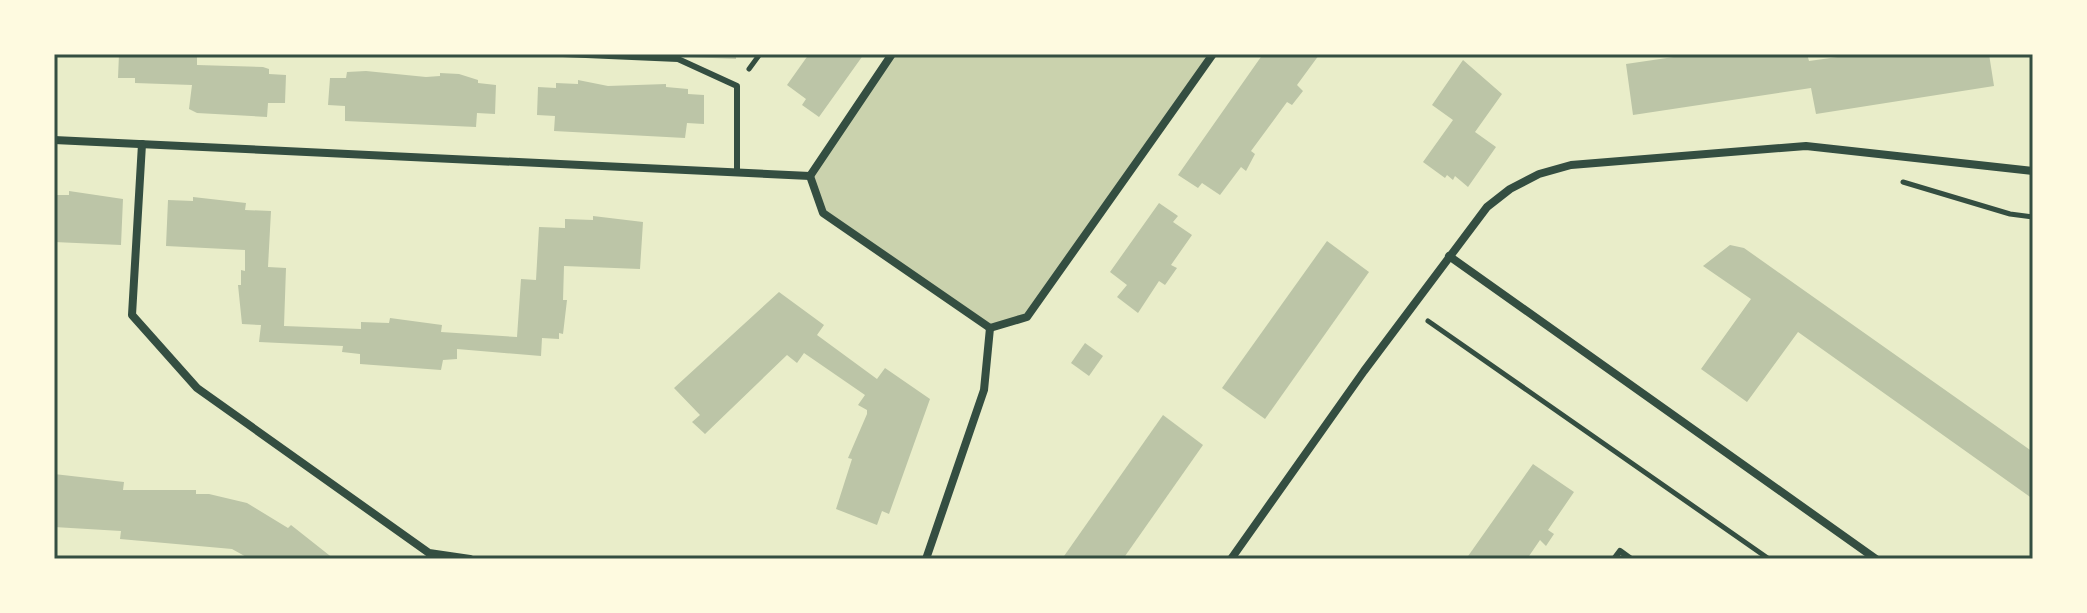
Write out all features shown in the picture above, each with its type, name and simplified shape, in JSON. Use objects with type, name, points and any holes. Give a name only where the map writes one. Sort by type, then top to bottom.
[{"type":"street","points":[[810,176],[892,54]]},
{"type":"street","points":[[990,328],[1027,317],[1213,54]]},
{"type":"street","points":[[54,140],[810,176]]},
{"type":"street","points":[[142,144],[132,315],[197,388],[429,553],[470,559]]},
{"type":"street","points":[[1231,559],[1487,207],[1510,189],[1539,174],[1571,165],[1806,146],[2033,171]]},
{"type":"street","points":[[810,176],[823,213],[990,328]]},
{"type":"street","points":[[1449,256],[1876,559]]},
{"type":"street","points":[[926,559],[984,390],[990,328]]},
{"type":"lane","points":[[563,54],[678,59],[737,86],[737,173]]},
{"type":"lane","points":[[1614,559],[1620,551],[1631,559]]},
{"type":"path","points":[[1898,181],[1939,195],[2033,217]]},
{"type":"path","points":[[1410,309],[1769,559]]},
{"type":"green space","points":[[892,54],[1213,54],[1027,317],[990,328],[823,213],[810,176]]},
{"type":"building","points":[[119,54],[197,54],[197,65],[263,67],[269,69],[269,74],[286,75],[285,103],[268,103],[267,117],[197,113],[189,109],[192,85],[135,83],[135,78],[118,78]]},
{"type":"building","points":[[690,54],[736,54],[736,59],[689,57]]},
{"type":"building","points":[[809,54],[864,54],[819,117],[802,105],[806,99],[787,85]]},
{"type":"building","points":[[1263,54],[1319,55],[1297,85],[1303,91],[1292,105],[1287,102],[1251,151],[1255,154],[1246,171],[1241,167],[1220,195],[1202,183],[1198,188],[1178,175]]},
{"type":"building","points":[[1694,54],[1807,54],[1809,61],[1859,54],[1989,54],[1994,86],[1816,114],[1811,88],[1633,115],[1626,64]]},
{"type":"building","points":[[1463,60],[1502,94],[1475,132],[1496,147],[1468,187],[1455,176],[1453,180],[1447,175],[1445,178],[1423,162],[1453,120],[1432,105]]},
{"type":"building","points":[[347,72],[426,77],[440,76],[440,73],[459,74],[478,80],[478,83],[496,85],[495,114],[477,113],[476,127],[345,121],[345,106],[328,105],[330,78],[346,78]]},
{"type":"building","points":[[578,80],[608,86],[666,84],[666,87],[688,89],[688,94],[704,95],[704,124],[687,123],[685,138],[554,131],[555,116],[537,115],[538,87],[556,88],[556,83],[578,84]]},
{"type":"building","points":[[69,191],[123,199],[121,245],[54,242],[54,195],[69,195]]},
{"type":"building","points":[[193,197],[246,203],[245,210],[271,211],[268,267],[286,268],[284,326],[361,329],[361,322],[389,323],[390,318],[442,325],[441,332],[517,337],[521,279],[536,280],[539,227],[565,228],[565,219],[593,220],[593,216],[643,222],[640,269],[564,266],[563,300],[567,300],[563,334],[559,333],[559,339],[542,338],[541,356],[457,349],[457,359],[443,360],[441,370],[360,364],[360,354],[342,352],[343,346],[259,342],[261,325],[242,324],[238,285],[241,285],[241,270],[245,271],[245,250],[166,246],[168,200],[193,201]]},
{"type":"building","points":[[1159,203],[1178,216],[1173,222],[1192,235],[1171,265],[1177,268],[1165,285],[1159,281],[1138,313],[1117,297],[1127,285],[1110,272]]},
{"type":"building","points":[[1327,241],[1369,272],[1265,419],[1222,388]]},
{"type":"building","points":[[1730,245],[1744,248],[2033,452],[2033,499],[1798,332],[1747,402],[1701,369],[1751,299],[1703,266]]},
{"type":"building","points":[[779,292],[824,325],[817,335],[877,379],[885,368],[930,399],[889,514],[882,511],[877,525],[836,509],[852,459],[848,458],[867,414],[867,410],[858,405],[865,395],[804,353],[797,363],[787,355],[705,434],[692,422],[700,415],[674,388]]},
{"type":"building","points":[[1085,343],[1103,356],[1089,376],[1071,363]]},
{"type":"building","points":[[1163,415],[1203,445],[1123,559],[1062,559]]},
{"type":"building","points":[[1533,464],[1574,492],[1548,530],[1554,534],[1546,546],[1540,540],[1527,559],[1466,559]]},
{"type":"building","points":[[54,474],[124,482],[123,490],[196,490],[196,494],[247,503],[288,528],[291,525],[334,559],[250,559],[232,549],[120,539],[121,531],[54,527]]}]
